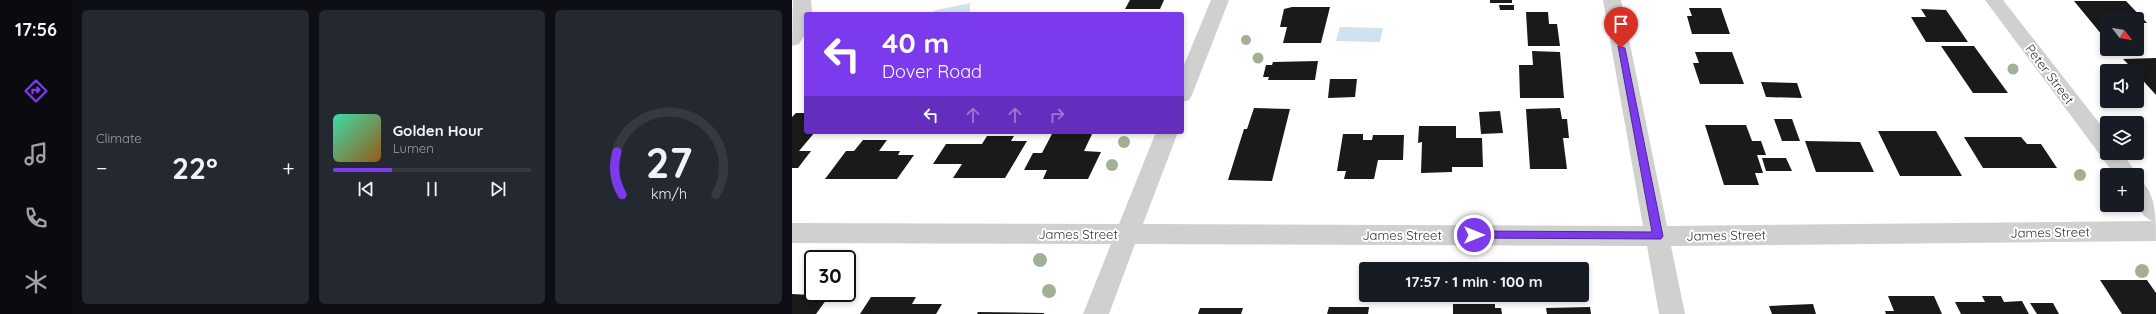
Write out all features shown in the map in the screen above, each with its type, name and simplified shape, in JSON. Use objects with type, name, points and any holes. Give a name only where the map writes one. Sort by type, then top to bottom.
[{"type":"street","points":[[792,40],[799,30],[804,17],[802,0]]},
{"type":"street","points":[[1184,90],[1220,0]]},
{"type":"street","points":[[1612,0],[1672,314]]},
{"type":"street","name":"Peter Street","points":[[1994,0],[2100,140]]},
{"type":"street","points":[[1096,314],[1126,234],[1167,134]]},
{"type":"street","points":[[2115,160],[2122,168]]},
{"type":"street","points":[[2144,197],[2156,213]]},
{"type":"street","name":"James Street","points":[[792,233],[1658,236],[2156,230]]},
{"type":"water","points":[[970,3],[970,12],[933,11]]},
{"type":"water","points":[[1340,27],[1383,28],[1380,42],[1336,41]]},
{"type":"building","points":[[1130,0],[1164,0],[1160,9],[1125,9]]},
{"type":"building","points":[[1490,0],[1512,0],[1512,3],[1490,3]]},
{"type":"building","points":[[2074,1],[2126,1],[2136,12],[2100,12],[2100,33]]},
{"type":"building","points":[[1499,5],[1514,5],[1514,10],[1500,10]]},
{"type":"building","points":[[1292,7],[1330,7],[1321,43],[1283,43],[1287,27],[1280,27],[1284,9]]},
{"type":"building","points":[[1689,8],[1721,8],[1730,34],[1692,34],[1687,16],[1692,16]]},
{"type":"building","points":[[1921,9],[1946,10],[1968,42],[1926,42],[1911,17],[1926,17]]},
{"type":"building","points":[[1526,12],[1548,12],[1549,24],[1557,24],[1560,46],[1528,46]]},
{"type":"building","points":[[1941,46],[1974,46],[2008,93],[1973,93]]},
{"type":"building","points":[[1532,51],[1560,52],[1564,98],[1520,98],[1519,65],[1533,65]]},
{"type":"building","points":[[1695,52],[1732,52],[1744,84],[1700,84],[1693,63],[1699,63]]},
{"type":"building","points":[[2156,58],[2156,95],[2144,82],[2144,64],[2128,64],[2123,59]]},
{"type":"building","points":[[1318,61],[1315,80],[1268,80],[1269,77],[1263,77],[1266,65],[1272,65],[1273,62]]},
{"type":"building","points":[[1330,79],[1357,79],[1355,97],[1328,98]]},
{"type":"building","points":[[1761,82],[1797,83],[1802,98],[1766,97]]},
{"type":"building","points":[[1254,108],[1290,109],[1272,181],[1228,180],[1244,129],[1247,129]]},
{"type":"building","points":[[1560,108],[1562,119],[1567,119],[1569,138],[1563,138],[1567,169],[1530,169],[1526,109]]},
{"type":"building","points":[[1500,111],[1503,133],[1481,134],[1479,112]]},
{"type":"building","points":[[796,113],[804,113],[804,134],[813,134],[799,151],[811,151],[798,168],[792,168],[792,117]]},
{"type":"building","points":[[1774,119],[1792,119],[1800,141],[1782,141]]},
{"type":"building","points":[[1705,125],[1746,125],[1752,141],[1761,141],[1766,155],[1757,155],[1763,173],[1755,173],[1759,185],[1724,185]]},
{"type":"building","points":[[1419,126],[1456,126],[1456,138],[1482,138],[1483,167],[1452,167],[1452,172],[1421,173],[1422,142],[1418,143]]},
{"type":"building","points":[[1878,131],[1936,131],[1962,176],[1900,176]]},
{"type":"building","points":[[1052,134],[1092,134],[1084,151],[1101,152],[1088,179],[1043,179],[1047,170],[1024,170],[1033,153],[1042,153]]},
{"type":"building","points":[[1343,134],[1363,134],[1363,140],[1372,140],[1373,135],[1404,135],[1403,160],[1378,160],[1374,179],[1344,179],[1346,171],[1337,171]]},
{"type":"building","points":[[987,136],[1014,136],[1011,141],[1027,141],[1005,178],[953,178],[962,164],[933,164],[946,144],[982,144]]},
{"type":"building","points":[[1964,137],[2021,137],[2027,144],[2041,144],[2057,168],[1983,168]]},
{"type":"building","points":[[863,140],[887,140],[879,151],[900,151],[898,155],[914,155],[897,179],[825,179],[846,151],[854,151]]},
{"type":"building","points":[[1805,141],[1860,142],[1874,172],[1816,172]]},
{"type":"building","points":[[1762,158],[1786,158],[1792,171],[1766,171]]},
{"type":"building","points":[[2100,280],[2147,280],[2156,293],[2156,314],[2122,314]]},
{"type":"building","points":[[792,294],[804,295],[804,302],[825,302],[816,314],[792,314]]},
{"type":"building","points":[[1888,296],[1934,296],[1942,314],[1886,314],[1885,311],[1894,311]]},
{"type":"building","points":[[1982,296],[2001,296],[2004,302],[2022,301],[2029,314],[1961,314],[1955,302],[1985,302]]},
{"type":"building","points":[[871,297],[916,297],[912,304],[942,304],[936,314],[860,314]]},
{"type":"building","points":[[2030,303],[2053,303],[2059,314],[2037,314]]},
{"type":"building","points":[[1453,304],[1495,304],[1495,308],[1501,308],[1502,314],[1453,314]]},
{"type":"building","points":[[1813,304],[1816,314],[1772,314],[1769,306]]},
{"type":"building","points":[[1329,307],[1369,307],[1368,314],[1327,314]]},
{"type":"building","points":[[1590,307],[1591,314],[1547,314],[1546,308]]},
{"type":"building","points":[[1200,308],[1243,308],[1241,314],[1198,314]]},
{"type":"building","points":[[978,312],[1044,313],[1044,314],[977,314]]},
{"type":"route","points":[[1474,235],[1658,236],[1621,48]]}]
